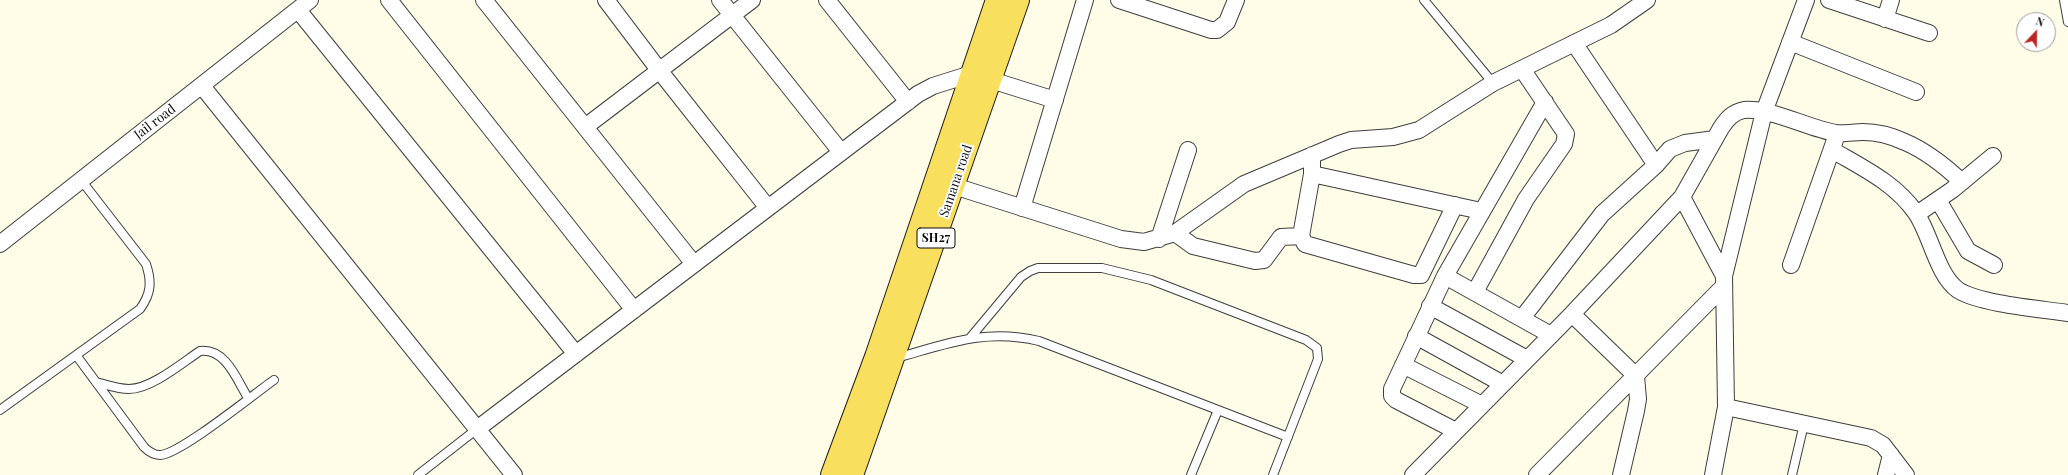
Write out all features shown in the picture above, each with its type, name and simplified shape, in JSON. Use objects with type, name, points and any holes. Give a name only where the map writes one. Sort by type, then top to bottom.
[{"type":"main road","name":"Samana road","points":[[852,475],[954,186],[981,77],[997,0]]},
{"type":"main road","name":"Samana road","points":[[832,475],[981,77],[1018,0]]},
{"type":"street","points":[[389,0],[634,310]]},
{"type":"street","points":[[484,0],[694,264]]},
{"type":"street","points":[[606,0],[768,208]]},
{"type":"street","points":[[720,0],[841,152]]},
{"type":"street","points":[[585,127],[752,0]]},
{"type":"street","points":[[827,0],[908,102]]},
{"type":"street","points":[[1022,208],[1085,0]]},
{"type":"street","points":[[1119,0],[1211,30],[1217,30],[1227,22],[1236,0]]},
{"type":"street","points":[[954,186],[1121,239],[1144,242],[1159,239],[1175,233],[1244,184],[1312,155],[1351,140],[1393,137],[1419,130],[1493,83],[1611,25],[1646,0]]},
{"type":"street","points":[[1713,475],[1726,407],[1724,282],[1764,112],[1806,0]]},
{"type":"street","points":[[1829,0],[1928,33]]},
{"type":"street","points":[[1885,19],[1892,0]]},
{"type":"street","points":[[304,5],[576,354]]},
{"type":"street","name":"Jail road","points":[[0,244],[304,5]]},
{"type":"street","points":[[1790,42],[1916,92]]},
{"type":"street","points":[[1574,43],[1656,165]]},
{"type":"street","points":[[1475,292],[1526,198],[1564,144],[1566,134],[1522,69]]},
{"type":"street","points":[[477,430],[841,152],[908,102],[933,86],[981,77],[1055,100]]},
{"type":"street","points":[[202,86],[514,475]]},
{"type":"street","points":[[1456,431],[1396,400],[1392,396],[1392,389],[1445,276],[1481,210],[1545,102]]},
{"type":"street","points":[[1413,475],[1572,314],[1682,197],[1727,118],[1735,113],[1745,110],[1764,112],[1838,133],[1873,132],[1904,141],[1947,167],[1962,182]]},
{"type":"street","points":[[1791,265],[1838,133]]},
{"type":"street","points":[[1523,317],[1602,214],[1656,165],[1670,149],[1677,145],[1715,139]]},
{"type":"street","points":[[1159,239],[1188,150]]},
{"type":"street","points":[[1832,150],[1884,180],[1907,200],[1917,214],[1944,272],[1951,283],[1960,291],[1986,300],[2068,313]]},
{"type":"street","points":[[1312,155],[1312,174],[1302,236],[1306,244],[1414,275],[1421,275],[1455,205]]},
{"type":"street","points":[[1917,214],[1962,182],[1993,156]]},
{"type":"street","points":[[1312,174],[1481,210]]},
{"type":"street","points":[[1682,197],[1724,282]]},
{"type":"street","points":[[1938,200],[1968,251],[1994,265]]},
{"type":"street","points":[[1175,233],[1192,246],[1255,261],[1264,260],[1281,237],[1302,236]]},
{"type":"street","points":[[1445,276],[1523,317],[1551,335]]},
{"type":"street","points":[[1537,475],[1636,376],[1724,282]]},
{"type":"street","points":[[1430,306],[1527,359]]},
{"type":"street","points":[[1572,314],[1636,376],[1638,399],[1621,475]]},
{"type":"street","points":[[1416,336],[1503,384]]},
{"type":"street","points":[[1403,365],[1482,405]]},
{"type":"street","points":[[1726,407],[1871,438],[1883,445],[1906,475]]},
{"type":"street","points":[[1886,475],[1891,455]]},
{"type":"lane","points":[[1424,0],[1493,83]]},
{"type":"lane","points":[[2064,0],[2068,22]]},
{"type":"lane","points":[[0,410],[140,309],[147,299],[150,287],[150,276],[139,253],[82,180]]},
{"type":"lane","points":[[970,338],[1021,277],[1030,271],[1038,268],[1102,268],[1151,280],[1306,340],[1317,348],[1318,359],[1273,475]]},
{"type":"lane","points":[[893,358],[970,338],[1006,335],[1039,341],[1288,437]]},
{"type":"lane","points":[[96,382],[130,389],[141,387],[156,380],[200,351],[208,350],[220,356],[227,364],[248,398]]},
{"type":"lane","points":[[76,355],[144,447],[150,453],[160,455],[179,450],[274,380]]},
{"type":"lane","points":[[1191,475],[1218,410]]},
{"type":"lane","points":[[1792,475],[1804,424]]},
{"type":"lane","points":[[418,475],[477,430]]}]
